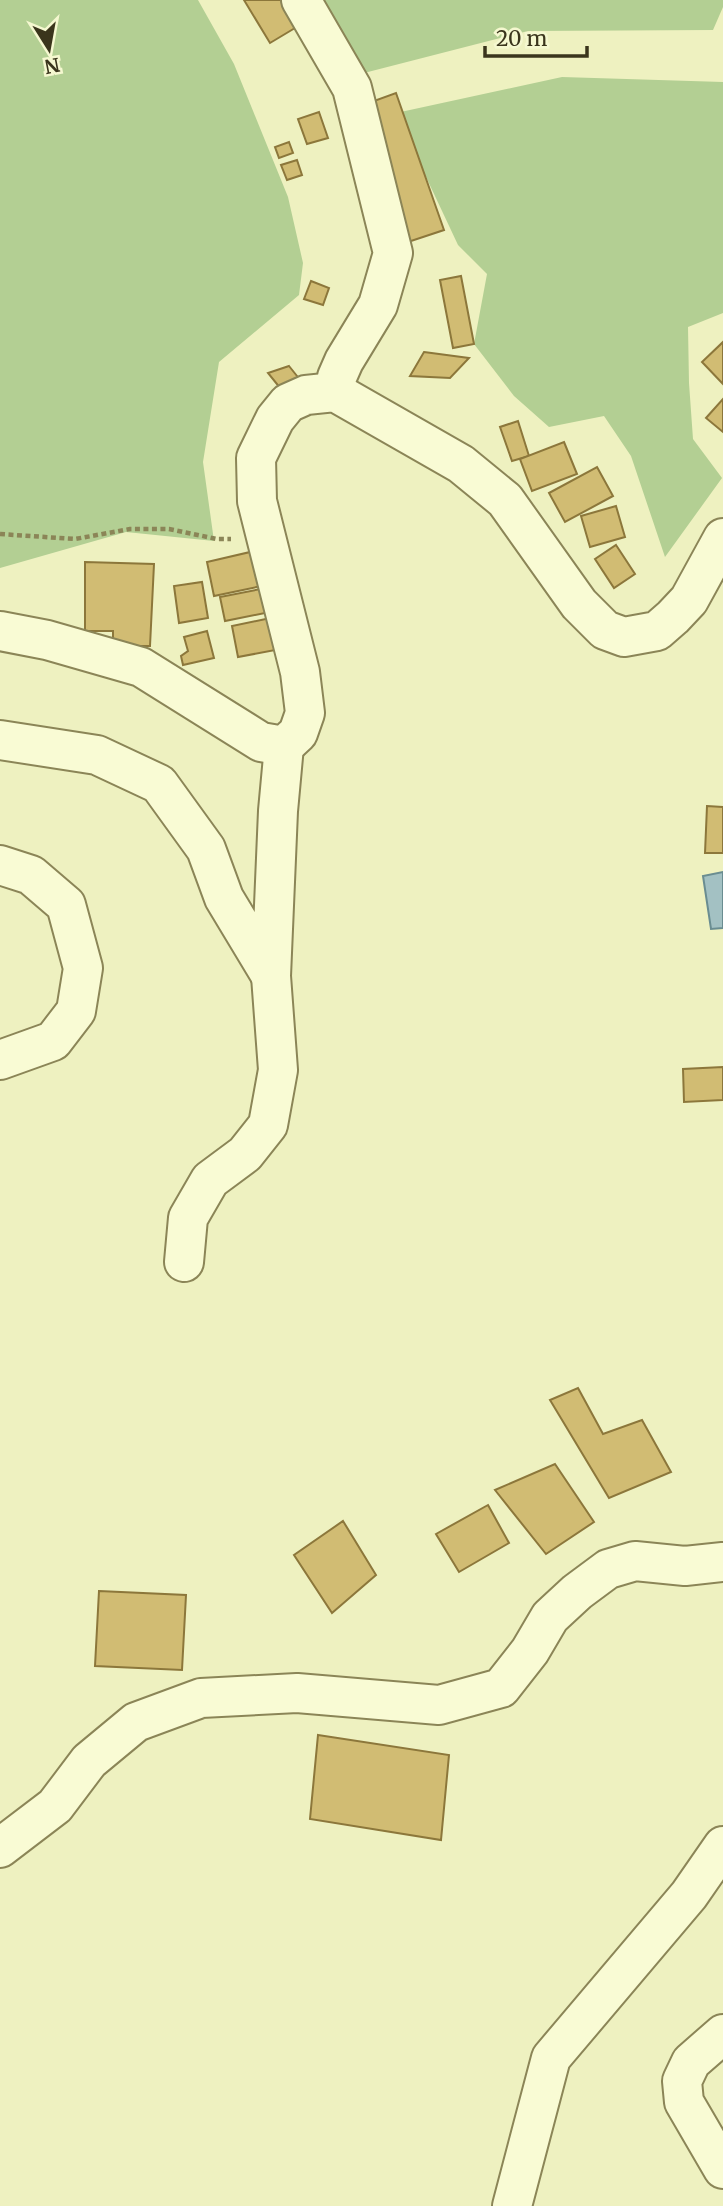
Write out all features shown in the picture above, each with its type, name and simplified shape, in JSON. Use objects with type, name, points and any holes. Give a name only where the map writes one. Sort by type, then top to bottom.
[{"type":"street","points":[[301,0],[352,88],[393,253],[378,305],[344,361],[337,377],[335,392]]},
{"type":"street","points":[[184,1262],[188,1218],[210,1180],[245,1154],[268,1125],[278,1070],[271,976],[278,811],[284,747],[298,733],[305,713],[300,672],[257,500],[257,458],[275,419],[288,403],[306,395],[335,392],[461,464],[505,500],[579,604],[605,630],[624,637],[657,631],[673,617],[689,600],[723,538]]},
{"type":"street","points":[[0,631],[47,640],[141,667],[261,742],[284,747]]},
{"type":"street","points":[[0,740],[97,755],[159,784],[206,849],[224,898],[271,976]]},
{"type":"street","points":[[0,865],[31,875],[66,905],[83,968],[76,1011],[53,1041],[0,1060]]},
{"type":"street","points":[[0,1848],[55,1807],[89,1761],[136,1722],[201,1698],[297,1693],[439,1705],[501,1688],[530,1651],[550,1617],[576,1592],[608,1569],[635,1560],[685,1566],[723,1562]]},
{"type":"street","points":[[512,2206],[551,2058],[689,1895],[723,1846]]},
{"type":"street","points":[[723,2034],[691,2062],[682,2081],[684,2102],[723,2169]]},
{"type":"path","points":[[0,534],[75,539],[130,529],[169,529],[217,540],[267,539]]},
{"type":"green space","points":[[0,0],[198,0],[234,64],[288,197],[303,263],[299,295],[219,362],[203,462],[214,541],[126,532],[0,568]]},
{"type":"green space","points":[[324,0],[723,0],[723,7],[713,30],[528,31],[364,73]]},
{"type":"green space","points":[[562,77],[723,82],[723,313],[688,327],[693,439],[722,478],[665,557],[631,456],[604,416],[549,427],[514,396],[474,344],[487,274],[458,245],[396,113]]},
{"type":"water","points":[[723,872],[723,928],[711,929],[703,876]]},
{"type":"building","points":[[244,0],[298,0],[310,19],[270,43]]},
{"type":"building","points":[[396,93],[444,230],[408,242],[360,106]]},
{"type":"building","points":[[319,112],[328,138],[307,144],[298,119]]},
{"type":"building","points":[[289,142],[293,153],[279,158],[275,147]]},
{"type":"building","points":[[297,160],[302,175],[287,180],[281,165]]},
{"type":"building","points":[[461,276],[474,344],[453,348],[440,280]]},
{"type":"building","points":[[311,281],[329,288],[323,305],[304,299]]},
{"type":"building","points":[[723,342],[723,384],[702,362]]},
{"type":"building","points":[[424,352],[469,358],[450,378],[410,376]]},
{"type":"building","points":[[289,366],[305,386],[289,399],[268,373]]},
{"type":"building","points":[[723,399],[723,432],[706,418]]},
{"type":"building","points":[[518,421],[529,456],[512,461],[500,427]]},
{"type":"building","points":[[564,442],[577,474],[532,491],[520,459]]},
{"type":"building","points":[[597,467],[613,496],[565,522],[549,493]]},
{"type":"building","points":[[616,506],[625,537],[590,547],[581,516]]},
{"type":"building","points":[[616,545],[635,574],[614,588],[595,559]]},
{"type":"building","points":[[263,549],[271,584],[214,596],[207,562]]},
{"type":"building","points":[[85,562],[154,564],[150,646],[113,646],[113,631],[85,631]]},
{"type":"building","points":[[202,582],[208,618],[179,623],[174,586]]},
{"type":"building","points":[[271,587],[275,611],[225,621],[220,597]]},
{"type":"building","points":[[280,616],[286,648],[238,657],[232,626]]},
{"type":"building","points":[[207,631],[214,658],[183,665],[181,656],[188,651],[184,637]]},
{"type":"building","points":[[707,806],[723,807],[723,853],[705,853]]},
{"type":"building","points":[[723,1067],[723,1100],[684,1102],[683,1069]]},
{"type":"building","points":[[578,1388],[603,1434],[642,1420],[671,1472],[609,1498],[550,1400]]},
{"type":"building","points":[[555,1464],[594,1522],[546,1554],[495,1490]]},
{"type":"building","points":[[488,1505],[509,1543],[459,1572],[436,1534]]},
{"type":"building","points":[[343,1521],[376,1575],[332,1613],[294,1555]]},
{"type":"building","points":[[99,1591],[186,1595],[182,1670],[95,1666]]},
{"type":"building","points":[[318,1735],[449,1755],[441,1840],[310,1819]]}]
